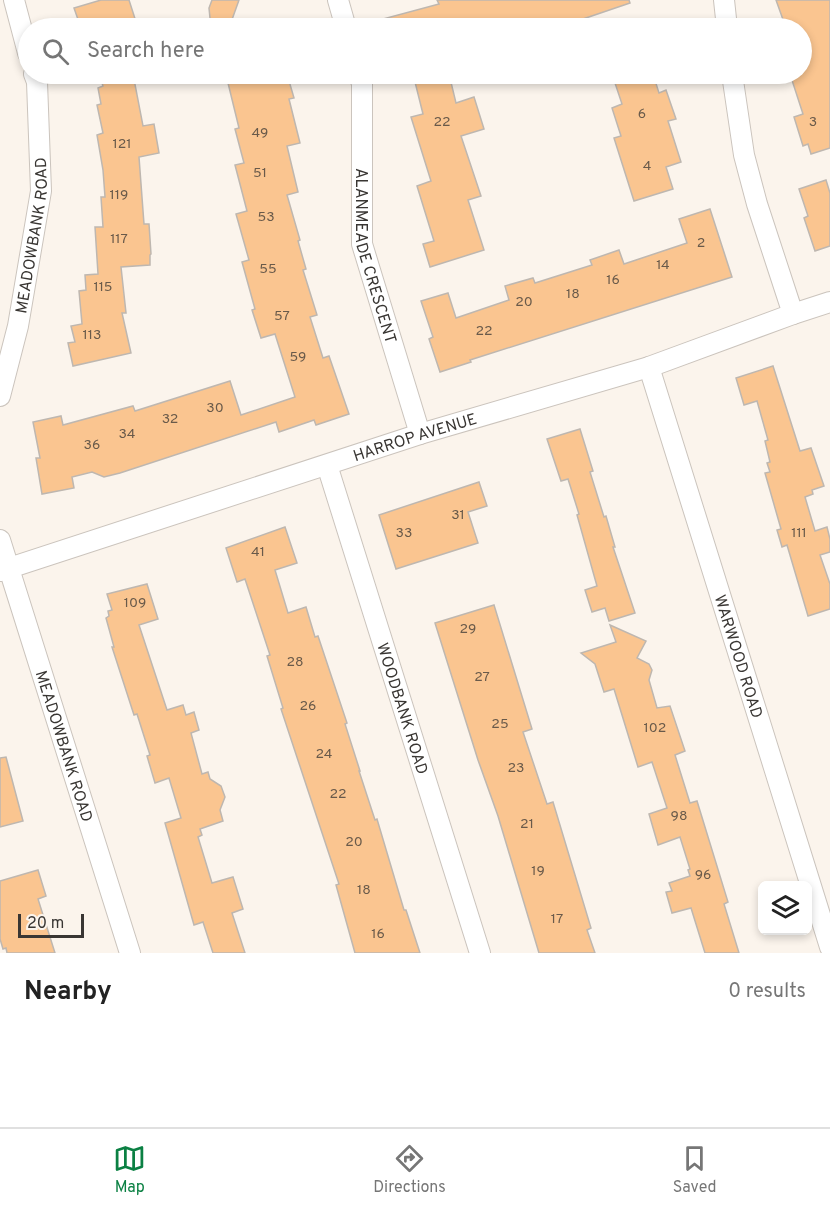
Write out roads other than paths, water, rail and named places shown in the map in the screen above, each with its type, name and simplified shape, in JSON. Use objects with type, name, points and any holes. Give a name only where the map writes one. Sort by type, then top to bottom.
[{"type":"street","points":[[14,0],[19,18]]},
{"type":"street","points":[[338,0],[343,18]]},
{"type":"street","points":[[724,0],[726,18]]},
{"type":"street","name":"MEADOWBANK ROAD","points":[[0,396],[9,322],[41,191],[37,84]]},
{"type":"street","name":"ALANMEADE CRESCENT","points":[[363,84],[363,244],[420,434]]},
{"type":"street","points":[[733,84],[744,155],[757,204],[793,314]]},
{"type":"street","name":"HARROP AVENUE","points":[[5,570],[420,434],[649,367],[830,302]]},
{"type":"street","name":"WARWOOD ROAD","points":[[649,367],[830,946]]},
{"type":"street","name":"WOODBANK ROAD","points":[[327,465],[480,953]]},
{"type":"street","name":"MEADOWBANK ROAD","points":[[0,540],[5,570],[130,953]]}]
